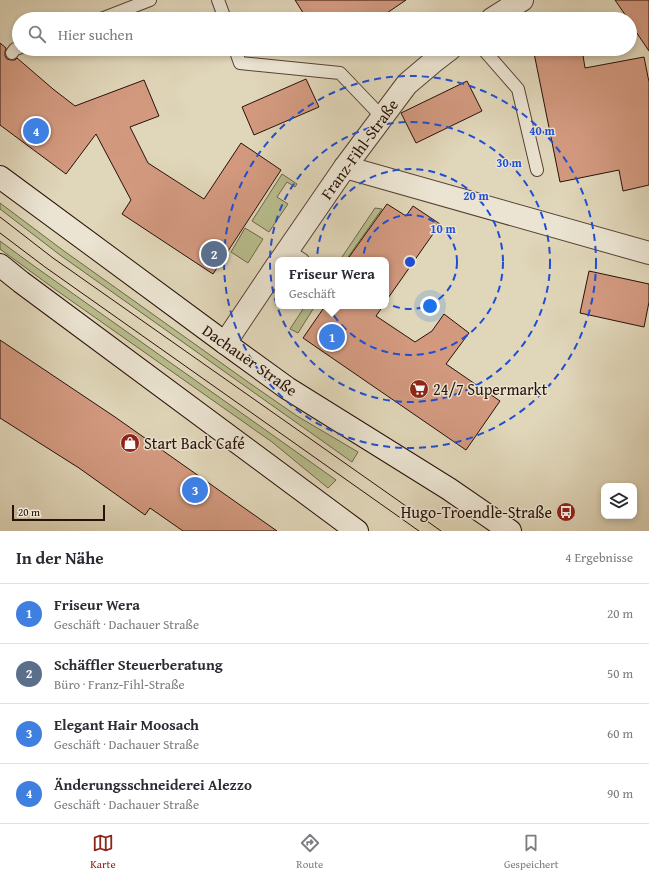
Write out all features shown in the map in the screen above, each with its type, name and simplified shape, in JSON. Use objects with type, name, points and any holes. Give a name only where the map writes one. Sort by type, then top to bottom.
[{"type":"main road","points":[[503,12],[522,0]]},
{"type":"main road","name":"Franz-Fihl-Straße","points":[[288,257],[345,167],[407,84],[441,56]]},
{"type":"main road","points":[[345,167],[649,253]]},
{"type":"main road","name":"Dachauer Straße","points":[[0,177],[287,388],[450,489],[510,531]]},
{"type":"main road","points":[[0,265],[20,282],[357,531]]},
{"type":"main road","name":"Franz-Fihl-Straße","points":[[225,343],[275,275]]},
{"type":"lane","points":[[119,12],[150,0]]},
{"type":"lane","points":[[218,0],[222,12]]},
{"type":"lane","points":[[238,56],[240,63],[340,73],[382,117]]},
{"type":"lane","points":[[489,56],[518,89],[537,170]]},
{"type":"green space","points":[[282,174],[297,184],[295,187],[287,182],[277,197],[288,204],[269,232],[252,221]]},
{"type":"green space","points":[[0,203],[64,251],[248,382],[297,416],[358,452],[352,462],[60,255],[0,209]]},
{"type":"green space","points":[[375,208],[382,209],[348,257],[342,257]]},
{"type":"green space","points":[[245,228],[263,239],[248,263],[231,252]]},
{"type":"green space","points":[[0,241],[336,480],[328,488],[272,442],[0,249]]},
{"type":"green space","points":[[303,309],[313,309],[298,333],[290,329]]},
{"type":"building","points":[[295,0],[406,0],[388,12],[303,12]]},
{"type":"building","points":[[615,0],[649,0],[649,51],[637,33],[637,12],[623,12]]},
{"type":"building","points":[[0,43],[6,48],[5,56],[7,59],[15,60],[17,58],[75,106],[144,80],[159,116],[130,127],[148,163],[204,199],[241,143],[281,170],[213,274],[122,214],[131,200],[96,134],[66,174],[0,125]]},
{"type":"building","points":[[535,56],[583,56],[585,68],[644,57],[649,82],[649,185],[623,191],[619,170],[560,182]]},
{"type":"building","points":[[306,79],[319,107],[254,135],[242,107]]},
{"type":"building","points":[[467,81],[482,111],[416,143],[401,113]]},
{"type":"building","points":[[387,204],[406,216],[413,206],[440,224],[389,297],[389,257],[349,257]]},
{"type":"building","points":[[589,271],[649,284],[649,302],[644,327],[580,313]]},
{"type":"building","points":[[323,309],[381,309],[376,316],[415,342],[432,331],[444,314],[469,333],[446,364],[500,401],[466,450],[303,338]]},
{"type":"building","points":[[0,340],[115,417],[277,531],[183,531],[150,508],[145,515],[79,468],[0,418]]},
{"type":"tram line","points":[[0,217],[53,258],[441,531]]},
{"type":"tram line","points":[[0,233],[45,267],[419,531]]},
{"type":"place","name":"Änderungsschneiderei Alezzo","points":[[36,131]]},
{"type":"place","name":"Schäffler Steuerberatung","points":[[214,254]]},
{"type":"place","name":"Friseur Wera","points":[[332,337]]},
{"type":"place","name":"24/7 Supermarkt","points":[[419,389]]},
{"type":"place","name":"Start Back Café","points":[[130,443]]},
{"type":"place","name":"Elegant Hair Moosach","points":[[195,490]]},
{"type":"place","name":"Hugo-Troendle-Straße","points":[[566,512]]}]
